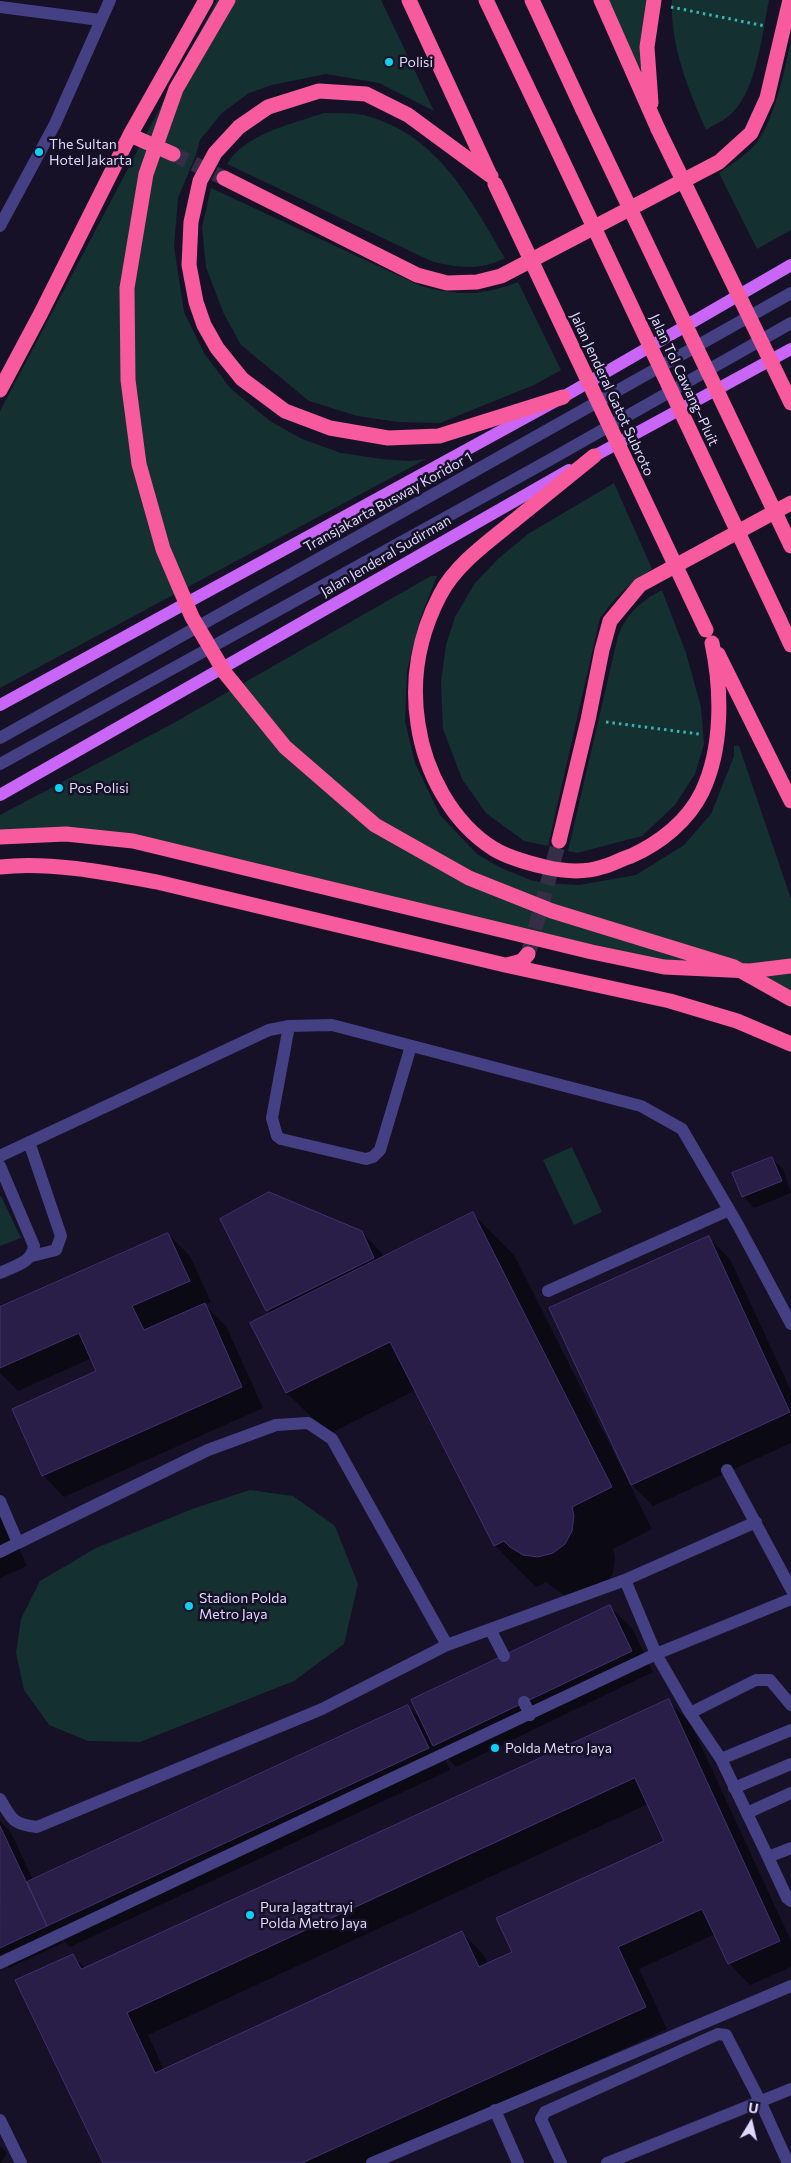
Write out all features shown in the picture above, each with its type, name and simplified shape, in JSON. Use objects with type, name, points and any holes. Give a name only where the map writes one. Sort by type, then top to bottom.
[{"type":"highway","points":[[0,390],[41,313],[130,135],[206,0]]},
{"type":"highway","points":[[228,0],[176,89],[146,174],[127,288],[128,380],[139,464],[163,549],[192,617],[225,673],[285,747],[375,825],[469,878],[552,911],[734,966],[791,999]]},
{"type":"highway","name":"Jalan Jenderal Gatot Subroto","points":[[409,0],[709,637],[791,801]]},
{"type":"highway","name":"Jalan Tol Cawang–Pluit","points":[[486,0],[791,645]]},
{"type":"highway","name":"Jalan Tol Cawang–Pluit","points":[[532,0],[791,546]]},
{"type":"highway","points":[[601,0],[658,130],[791,403]]},
{"type":"highway","points":[[224,178],[417,275],[447,283],[477,282],[501,276],[720,162],[751,133],[767,98],[790,0]]},
{"type":"highway","points":[[652,113],[647,47],[654,2]]},
{"type":"highway","points":[[493,180],[408,115],[366,94],[319,91],[268,107],[239,127],[215,153],[200,181],[191,222],[189,265],[196,302],[204,325],[217,348],[242,378],[285,411],[330,428],[388,438],[439,436],[563,396]]},
{"type":"highway","points":[[130,135],[173,154]]},
{"type":"highway","points":[[594,456],[471,556],[440,593],[424,631],[416,666],[415,708],[421,746],[440,790],[466,827],[495,850],[529,864],[562,871],[600,868],[644,850],[678,826],[701,793],[712,764],[717,736],[718,690],[709,637]]},
{"type":"highway","points":[[559,841],[610,621],[640,585],[791,504]]},
{"type":"highway","points":[[0,837],[66,834],[133,841],[592,952],[664,966],[750,971],[791,966]]},
{"type":"highway","points":[[0,867],[16,865],[102,872],[156,882],[505,965],[670,1001],[737,1021],[791,1044]]},
{"type":"highway","points":[[505,965],[522,962],[528,954]]},
{"type":"main road","points":[[0,705],[563,396],[791,265]]},
{"type":"main road","name":"Jalan Jenderal Sudirman","points":[[0,796],[594,456],[791,349]]},
{"type":"lane","points":[[0,226],[55,124],[110,0]]},
{"type":"lane","points":[[0,7],[100,20]]},
{"type":"lane","name":"Transjakarta Busway Koridor 1","points":[[0,738],[791,293]]},
{"type":"lane","points":[[0,764],[546,462],[791,323]]},
{"type":"lane","points":[[0,1156],[269,1030],[289,1026],[332,1025],[641,1106],[682,1129],[730,1210],[791,1324]]},
{"type":"lane","points":[[289,1026],[272,1118],[277,1136],[281,1140],[366,1159],[373,1157],[380,1150],[411,1046]]},
{"type":"lane","points":[[0,1273],[32,1256],[56,1250],[60,1236],[29,1142]]},
{"type":"lane","points":[[0,1166],[34,1246],[32,1256]]},
{"type":"lane","points":[[548,1291],[730,1210]]},
{"type":"lane","points":[[0,1552],[208,1450],[276,1425],[308,1422],[332,1439],[447,1645]]},
{"type":"lane","points":[[727,1470],[791,1589]]},
{"type":"lane","points":[[0,1501],[18,1543]]},
{"type":"lane","points":[[0,1799],[11,1818],[18,1824],[37,1827],[322,1709],[447,1645],[625,1580],[756,1522]]},
{"type":"lane","points":[[625,1580],[656,1654],[690,1713],[721,1759],[787,1898],[791,1901]]},
{"type":"lane","points":[[0,1963],[656,1654],[791,1599]]},
{"type":"lane","points":[[490,1629],[504,1656]]},
{"type":"lane","points":[[690,1713],[756,1680],[770,1680],[791,1705]]},
{"type":"lane","points":[[524,1702],[530,1715]]},
{"type":"lane","points":[[721,1759],[791,1730]]},
{"type":"lane","points":[[734,1788],[791,1764]]},
{"type":"lane","points":[[747,1813],[791,1793]]},
{"type":"lane","points":[[768,1857],[791,1848]]},
{"type":"lane","points":[[372,2163],[791,1986]]},
{"type":"lane","points":[[561,2163],[541,2119],[545,2112],[718,2034],[726,2036],[760,2101],[788,2163]]},
{"type":"lane","points":[[607,2163],[791,2089]]},
{"type":"lane","points":[[495,2110],[518,2163]]},
{"type":"lane","points":[[0,2120],[21,2163]]},
{"type":"path","points":[[654,2],[783,30]]},
{"type":"path","points":[[588,720],[717,736]]},
{"type":"green space","points":[[217,0],[381,0],[434,111],[379,83],[326,74],[272,85],[249,93],[222,113],[200,140],[196,155],[178,198],[174,246],[184,312],[204,353],[230,388],[270,421],[302,439],[341,453],[408,461],[426,459],[0,688],[0,411]]},
{"type":"green space","points":[[601,0],[654,0],[652,113]]},
{"type":"green space","points":[[672,0],[769,0],[761,44],[753,76],[747,90],[732,113],[706,130],[687,83],[677,50],[672,17]]},
{"type":"green space","points":[[791,41],[791,230],[757,249],[719,173],[753,147],[767,125],[777,97]]},
{"type":"green space","points":[[324,113],[367,116],[392,125],[414,138],[450,172],[465,192],[505,258],[477,267],[459,267],[431,261],[227,164],[235,153],[258,137]]},
{"type":"green space","points":[[211,188],[421,286],[447,292],[470,293],[493,290],[518,282],[561,370],[534,385],[440,423],[398,422],[357,416],[309,401],[241,345],[223,312],[206,267],[202,227]]},
{"type":"green space","points":[[614,483],[652,569],[624,590],[600,618],[548,846],[524,841],[486,813],[462,779],[443,729],[441,682],[446,645],[455,617],[475,583],[499,558],[528,534]]},
{"type":"green space","points":[[431,576],[437,576],[420,619],[407,671],[405,721],[415,763],[440,815],[477,854],[501,868],[531,880],[545,883],[579,885],[636,875],[684,845],[711,814],[734,756],[734,746],[739,746],[791,899],[791,999],[741,970],[698,968],[133,841],[0,837],[0,815],[170,725]]},
{"type":"green space","points":[[662,590],[686,653],[701,707],[704,744],[695,774],[675,805],[642,836],[577,853],[568,851],[618,636],[630,614]]},
{"type":"green space","points":[[572,1147],[602,1212],[574,1225],[543,1160]]},
{"type":"green space","points":[[0,1197],[21,1238],[0,1246]]},
{"type":"green space","name":"Stadion Polda Metro Jaya","points":[[250,1490],[293,1496],[335,1526],[358,1584],[344,1644],[294,1681],[140,1742],[88,1741],[49,1725],[24,1690],[16,1653],[21,1619],[40,1581],[96,1548],[195,1508]]},
{"type":"building","points":[[772,1157],[782,1181],[742,1197],[732,1173]]},
{"type":"building","points":[[269,1192],[362,1231],[374,1258],[266,1311],[220,1219]]},
{"type":"building","points":[[473,1212],[612,1487],[572,1507],[574,1516],[572,1531],[565,1544],[553,1553],[538,1557],[523,1555],[504,1541],[494,1546],[390,1342],[286,1393],[250,1323]]},
{"type":"building","points":[[168,1233],[190,1281],[132,1306],[144,1330],[205,1303],[242,1387],[42,1476],[12,1409],[96,1371],[79,1333],[0,1368],[0,1307]]},
{"type":"building","points":[[709,1236],[790,1412],[631,1485],[549,1308]]},
{"type":"building","points":[[610,1605],[632,1651],[433,1746],[411,1700]]},
{"type":"building","points":[[669,1699],[780,1941],[728,1964],[702,1909],[618,1947],[646,2007],[302,2163],[103,2163],[15,1980],[73,1954],[81,1969]],"holes":[[[635,1778],[664,1841],[496,1918],[512,1952],[479,1967],[462,1931],[155,2073],[127,2013]]]},
{"type":"building","points":[[408,1705],[429,1748],[47,1926],[27,1882]]},
{"type":"building","points":[[0,1826],[47,1926],[0,1948]]},
{"type":"tunnel","points":[[173,154],[224,178]]},
{"type":"tunnel","points":[[529,951],[559,841]]},
{"type":"place","name":"Polisi","points":[[389,62]]},
{"type":"place","name":"The Sultan Hotel Jakarta","points":[[39,152]]},
{"type":"place","name":"Pos Polisi","points":[[59,788]]},
{"type":"place","name":"Stadion Polda Metro Jaya","points":[[189,1606]]},
{"type":"place","name":"Polda Metro Jaya","points":[[495,1748]]},
{"type":"place","name":"Pura Jagattrayi Polda Metro Jaya","points":[[250,1915]]}]
